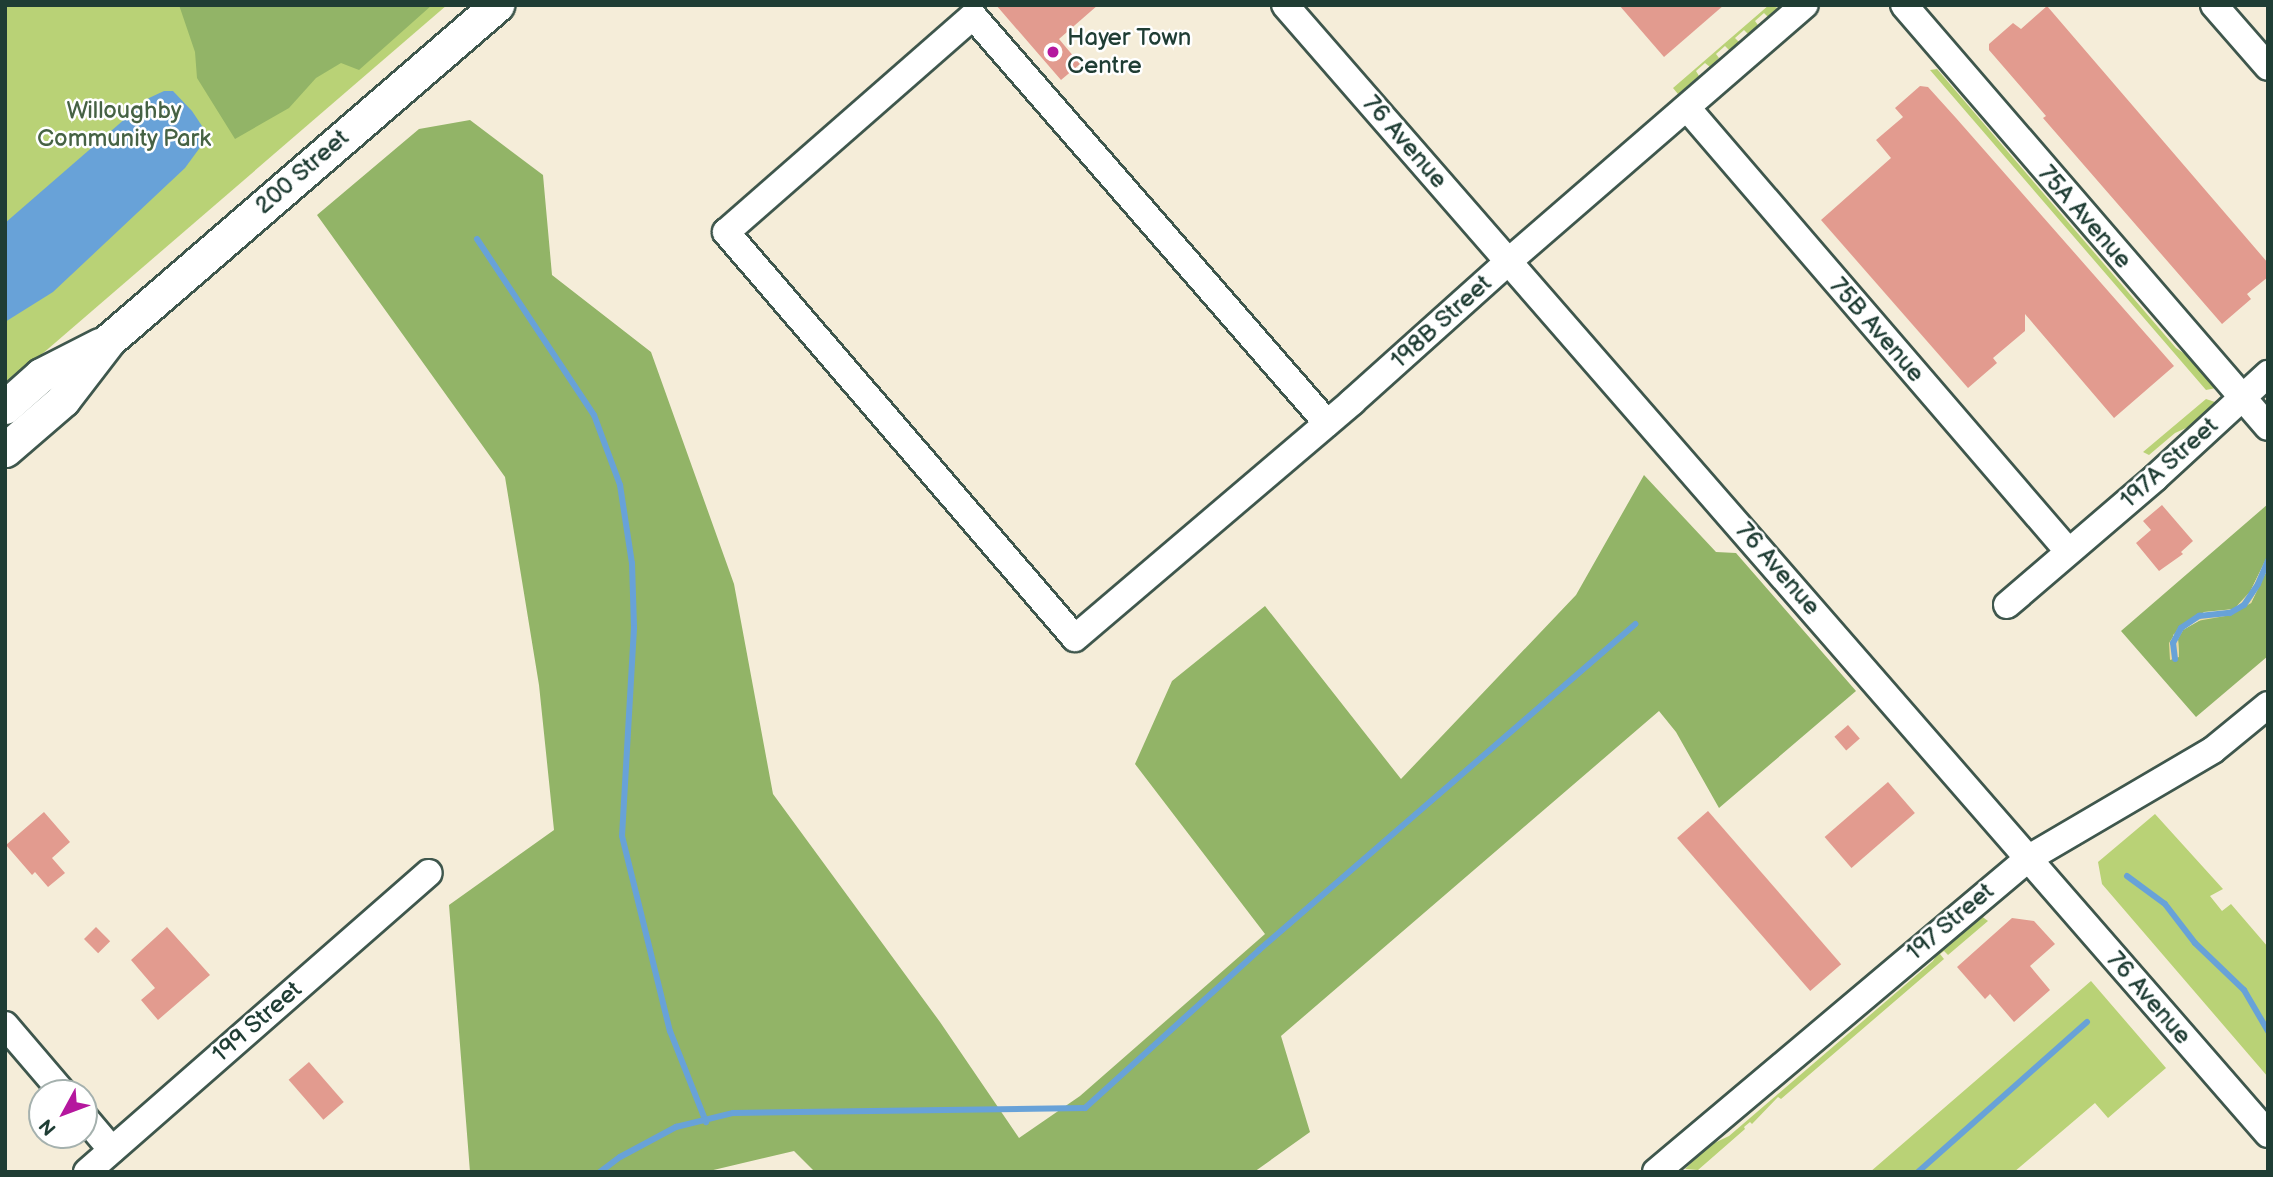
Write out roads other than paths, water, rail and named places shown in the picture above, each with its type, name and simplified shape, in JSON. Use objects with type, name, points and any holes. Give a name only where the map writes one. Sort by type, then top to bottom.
[{"type":"main road","name":"200 Street","points":[[5,450],[63,400],[109,340],[496,5]]},
{"type":"main road","name":"200 Street","points":[[5,407],[41,375],[109,340]]},
{"type":"street","name":"76 Avenue","points":[[1285,5],[2268,1134]]},
{"type":"street","name":"198B Street","points":[[1327,423],[973,16],[726,232],[1075,638],[1327,423],[1509,261],[1805,5]]},
{"type":"street","name":"75A Avenue","points":[[1904,5],[2268,427]]},
{"type":"street","points":[[2214,5],[2268,67]]},
{"type":"street","name":"75B Avenue","points":[[1688,108],[2068,551]]},
{"type":"street","name":"197A Street","points":[[2007,605],[2155,478],[2268,374]]},
{"type":"street","name":"197 Street","points":[[1657,1172],[2029,858],[2213,750],[2268,705]]},
{"type":"street","name":"199 Street","points":[[87,1172],[428,873]]},
{"type":"street","points":[[5,1025],[51,1079]]},
{"type":"street","points":[[98,1134],[112,1150]]},
{"type":"water","points":[[164,91],[173,91],[192,111],[204,129],[204,142],[185,168],[53,292],[5,322],[5,223],[149,98]]},
{"type":"waterway","points":[[477,239],[594,415],[620,485],[632,563],[634,628],[622,836],[670,1031],[706,1122]]},
{"type":"waterway","points":[[2175,659],[2173,643],[2181,628],[2199,616],[2230,613],[2244,605],[2258,584],[2268,560]]},
{"type":"waterway","points":[[600,1172],[620,1157],[676,1127],[733,1113],[1085,1108],[1259,950],[1635,624]]},
{"type":"waterway","points":[[2127,876],[2165,904],[2195,943],[2244,990],[2268,1031]]},
{"type":"waterway","points":[[1918,1172],[2087,1022]]},
{"type":"place","name":"Hayer Town Centre","points":[[1053,52]]},
{"type":"park label","name":"Willoughby Community Park","points":[[124,125]]}]
